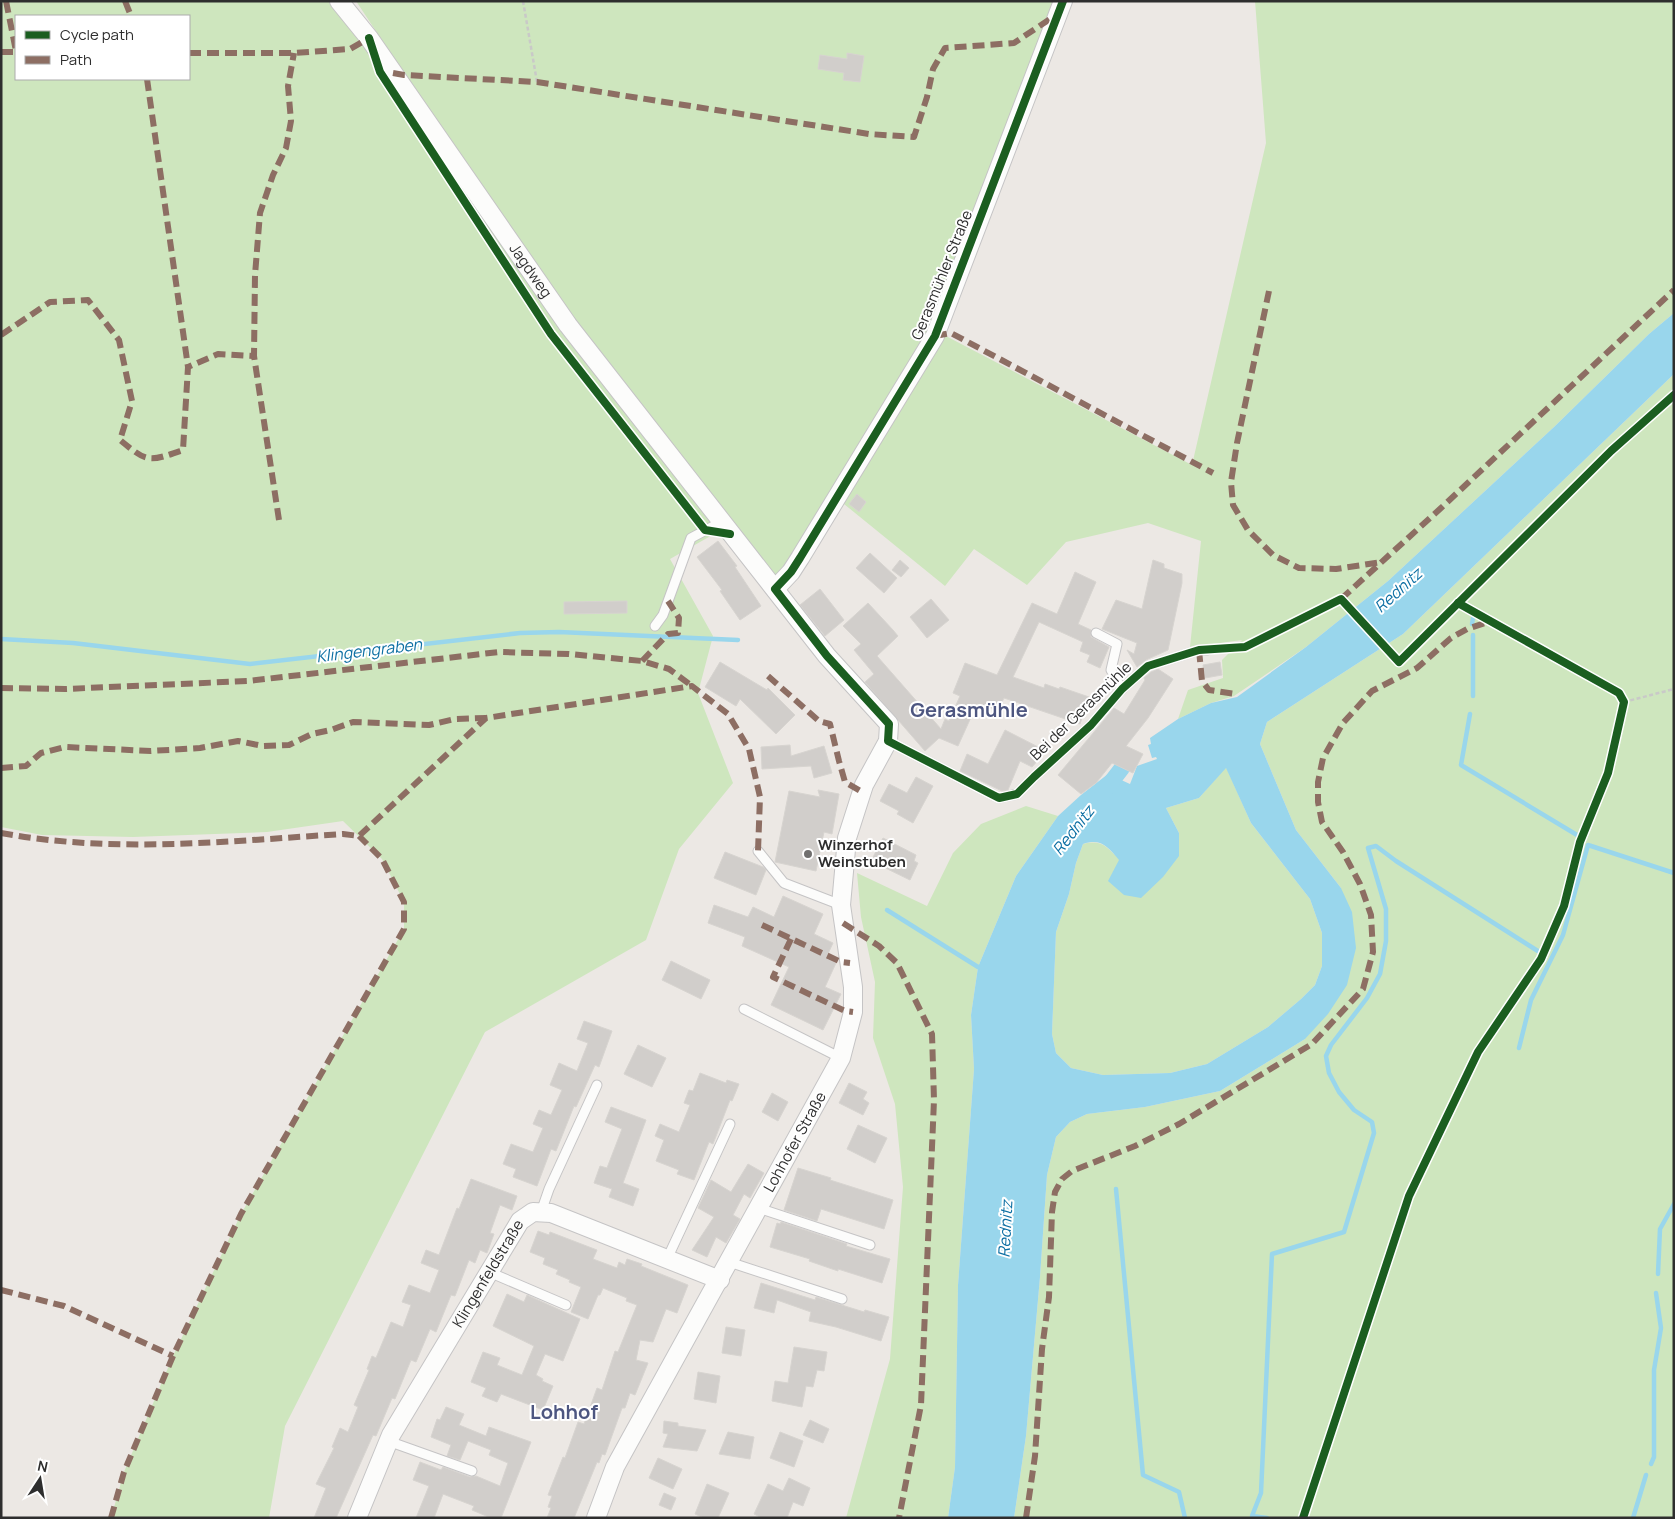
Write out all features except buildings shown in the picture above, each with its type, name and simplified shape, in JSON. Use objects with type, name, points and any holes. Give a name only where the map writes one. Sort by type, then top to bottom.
[{"type":"street","name":"Jagdweg","points":[[339,1],[369,38],[555,308],[725,528]]},
{"type":"street","name":"Gerasmühler Straße","points":[[775,589],[796,565],[935,336],[1063,1]]},
{"type":"street","points":[[725,528],[827,656],[889,724],[888,741]]},
{"type":"street","name":"Lohhofer Straße","points":[[596,1518],[615,1467],[841,1058],[853,1012],[853,987],[841,905],[847,838],[864,785],[888,741]]},
{"type":"street","name":"Klingenfeldstraße","points":[[357,1518],[388,1441],[520,1221],[533,1212],[551,1213],[720,1280]]},
{"type":"lane","points":[[655,626],[663,615],[691,538],[725,528]]},
{"type":"lane","points":[[1096,633],[1117,644],[1111,670],[1122,689]]},
{"type":"lane","name":"Bei der Gerasmühle","points":[[888,741],[940,770],[999,798],[1017,794],[1092,725],[1122,689],[1148,666],[1199,650],[1207,650]]},
{"type":"lane","points":[[758,851],[784,884],[841,905]]},
{"type":"lane","points":[[744,1009],[841,1058]]},
{"type":"lane","points":[[541,1212],[549,1189],[598,1085]]},
{"type":"lane","points":[[668,1259],[730,1124]]},
{"type":"lane","points":[[758,1208],[870,1245]]},
{"type":"lane","points":[[729,1262],[842,1299]]},
{"type":"lane","points":[[489,1272],[566,1306]]},
{"type":"lane","points":[[388,1441],[472,1472]]},
{"type":"path","points":[[523,1],[537,82]]},
{"type":"path","points":[[1624,702],[1674,689]]},
{"type":"path","points":[[1619,692],[1624,702],[1622,711]]},
{"type":"green space","points":[[1,1],[339,1],[395,60],[356,1],[1057,1],[944,335],[1192,465],[1266,143],[1255,1],[1674,1],[1674,313],[1649,334],[1554,427],[1388,581],[1306,647],[1234,696],[1211,703],[1178,719],[1188,690],[1223,678],[1222,660],[1242,640],[1190,647],[1201,541],[1148,523],[1066,542],[1027,585],[974,549],[945,586],[844,504],[775,586],[723,529],[670,559],[713,636],[698,693],[733,783],[679,849],[646,940],[485,1032],[285,1426],[269,1518],[111,1518],[124,1472],[173,1356],[241,1214],[404,929],[404,902],[382,859],[343,821],[267,832],[133,837],[42,835],[1,827]]},
{"type":"green space","points":[[1674,374],[1674,1518],[1014,1518],[1026,1436],[1047,1175],[1056,1137],[1070,1122],[1087,1114],[1145,1107],[1220,1091],[1305,1039],[1341,888],[1296,830],[1260,744],[1267,722],[1403,634]]},
{"type":"green space","points":[[1226,767],[1251,823],[1310,899],[1322,933],[1322,966],[1315,985],[1268,1027],[1207,1064],[1170,1073],[1103,1075],[1071,1068],[1056,1053],[1052,1034],[1056,932],[1083,844],[1100,843],[1120,860],[1179,833],[1166,808],[1199,798]]},
{"type":"green space","points":[[1026,806],[1058,816],[1016,876],[978,967],[971,1015],[974,1069],[958,1285],[955,1467],[948,1518],[846,1518],[890,1359],[903,1187],[895,1104],[873,1038],[875,982],[861,917],[857,873],[927,906],[953,853],[981,824]]},
{"type":"water","name":"Rednitz","points":[[1674,313],[1674,374],[1403,634],[1267,722],[1260,744],[1296,830],[1341,888],[1352,912],[1356,948],[1347,985],[1328,1014],[1305,1039],[1220,1091],[1145,1107],[1087,1114],[1070,1122],[1056,1137],[1047,1175],[1026,1436],[1014,1518],[948,1518],[955,1467],[958,1285],[974,1069],[971,1015],[978,967],[1016,876],[1058,816],[1081,795],[1108,774],[1130,784],[1137,766],[1157,759],[1156,757],[1152,758],[1148,745],[1151,744],[1150,738],[1178,719],[1211,703],[1237,697],[1306,647],[1388,581],[1554,427],[1649,334]],"holes":[[[1226,768],[1251,823],[1310,899],[1322,933],[1322,966],[1315,985],[1268,1027],[1207,1064],[1170,1073],[1103,1075],[1071,1068],[1056,1053],[1052,1034],[1056,932],[1083,844],[1095,842],[1108,848],[1119,860],[1108,881],[1124,895],[1141,898],[1163,877],[1179,856],[1179,833],[1166,808],[1199,798]]]},
{"type":"waterway","points":[[1472,624],[1473,618]]},
{"type":"waterway","name":"Klingengraben","points":[[1,639],[73,643],[250,664],[520,633],[559,632],[738,640]]},
{"type":"waterway","points":[[1473,635],[1473,696]]},
{"type":"waterway","points":[[1470,714],[1461,765],[1577,835]]},
{"type":"waterway","points":[[1102,794],[1122,768]]},
{"type":"waterway","points":[[1519,1048],[1531,1000],[1563,935],[1588,845],[1674,873]]},
{"type":"waterway","points":[[1267,1518],[1252,1516],[1261,1493],[1272,1254],[1344,1232],[1374,1133],[1372,1122],[1354,1110],[1339,1092],[1329,1073],[1326,1056],[1331,1045],[1367,998],[1380,974],[1386,941],[1386,909],[1368,848],[1376,846],[1396,861],[1541,953]]},
{"type":"waterway","points":[[887,910],[978,967]]},
{"type":"waterway","points":[[1116,1189],[1143,1475],[1179,1492],[1185,1518]]},
{"type":"waterway","points":[[1658,1274],[1660,1229],[1674,1204]]},
{"type":"waterway","points":[[1651,1464],[1654,1457],[1654,1370],[1661,1328],[1656,1293]]},
{"type":"waterway","points":[[1633,1518],[1646,1475]]},
{"type":"marked path","points":[[6,1],[15,46]]},
{"type":"marked path","points":[[125,1],[131,15]]},
{"type":"marked path","points":[[393,73],[537,82],[869,134],[914,137],[927,97],[933,69],[945,48],[1014,43],[1056,15]]},
{"type":"marked path","points":[[190,53],[294,53],[350,49],[369,38],[370,42]]},
{"type":"marked path","points":[[1,52],[15,52]]},
{"type":"marked path","points":[[279,520],[254,356],[255,275],[260,213],[273,175],[286,148],[291,121],[288,86],[294,53]]},
{"type":"marked path","points":[[147,80],[188,367]]},
{"type":"marked path","points":[[1341,599],[1674,290]]},
{"type":"marked path","points":[[1269,291],[1237,443],[1231,482],[1233,505],[1248,530],[1273,555],[1299,568],[1336,569],[1382,562]]},
{"type":"marked path","points":[[1,335],[50,302],[88,300],[119,340],[132,401],[120,440],[137,453],[149,458],[162,457],[183,450],[188,367],[218,354],[254,356]]},
{"type":"marked path","points":[[935,336],[951,333],[1213,473]]},
{"type":"marked path","points":[[642,661],[668,634],[678,633],[679,618],[668,601]]},
{"type":"marked path","points":[[1026,1518],[1035,1456],[1042,1349],[1049,1297],[1052,1212],[1055,1192],[1062,1179],[1072,1171],[1135,1146],[1179,1124],[1312,1044],[1363,989],[1373,952],[1371,915],[1360,884],[1343,852],[1322,822],[1318,802],[1318,782],[1323,758],[1343,723],[1372,691],[1417,668],[1451,638],[1467,629],[1491,621]]},
{"type":"marked path","points":[[1199,650],[1202,681],[1209,690],[1236,694]]},
{"type":"marked path","points":[[1,688],[65,689],[248,681],[499,652],[569,654],[642,661],[669,669],[692,686]]},
{"type":"marked path","points":[[768,676],[819,721],[830,724],[845,782],[862,792]]},
{"type":"marked path","points":[[1,833],[86,843],[129,844],[172,844],[343,834],[359,836],[486,718],[692,686],[728,714],[749,749],[760,797],[758,851]]},
{"type":"marked path","points":[[1,768],[26,766],[41,753],[65,747],[151,751],[200,748],[238,741],[263,746],[289,745],[312,734],[353,722],[429,725],[455,719],[486,718]]},
{"type":"marked path","points":[[111,1518],[124,1472],[173,1356],[241,1214],[404,929],[404,902],[382,859],[359,836]]},
{"type":"marked path","points":[[843,923],[879,946],[897,963],[932,1034],[934,1100],[921,1405],[899,1518]]},
{"type":"marked path","points":[[762,925],[841,962],[850,963]]},
{"type":"marked path","points":[[791,939],[773,977],[845,1011],[853,1012]]},
{"type":"marked path","points":[[1,1290],[64,1306],[173,1356]]},
{"type":"cycle path","points":[[1063,1],[935,336],[800,558],[791,572],[775,589],[827,656],[889,724],[888,741],[999,798],[1017,794],[1091,725],[1122,689],[1148,666],[1199,650],[1245,647],[1341,599],[1399,662],[1611,451],[1674,395]]},
{"type":"cycle path","points":[[369,38],[380,72],[551,334],[705,530],[730,534]]},
{"type":"cycle path","points":[[1303,1518],[1409,1196],[1478,1052],[1541,959],[1564,906],[1580,842],[1608,773],[1624,702],[1619,693],[1458,603]]},
{"type":"place","name":"Winzerhof Weinstuben","points":[[808,854]]},
{"type":"district","name":"Gerasmühle","points":[[969,710]]},
{"type":"district","name":"Lohhof","points":[[564,1412]]}]
